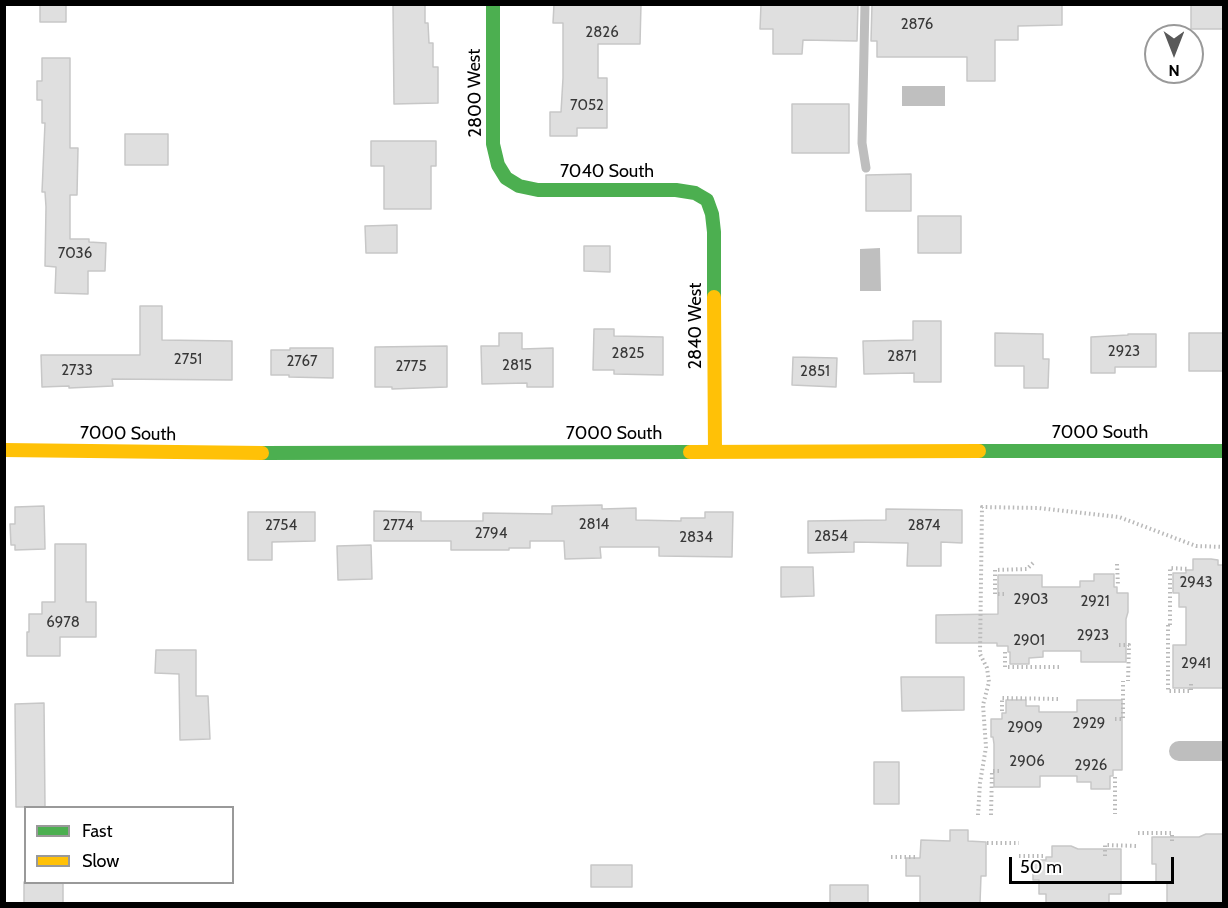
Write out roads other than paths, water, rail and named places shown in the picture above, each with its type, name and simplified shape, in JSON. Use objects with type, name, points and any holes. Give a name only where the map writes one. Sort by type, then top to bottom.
[{"type":"main road","name":"2800 West","points":[[493,4],[493,144],[498,165],[506,178]]},
{"type":"main road","name":"7040 South","points":[[506,178],[519,186],[538,190],[676,190],[695,193],[707,200]]},
{"type":"main road","name":"2840 West","points":[[707,200],[712,214],[714,232],[715,452]]},
{"type":"main road","name":"7000 South","points":[[4,450],[209,453],[1224,451]]},
{"type":"street","points":[[1179,751],[1224,751]]},
{"type":"lane","points":[[865,4],[862,143],[866,168]]}]
